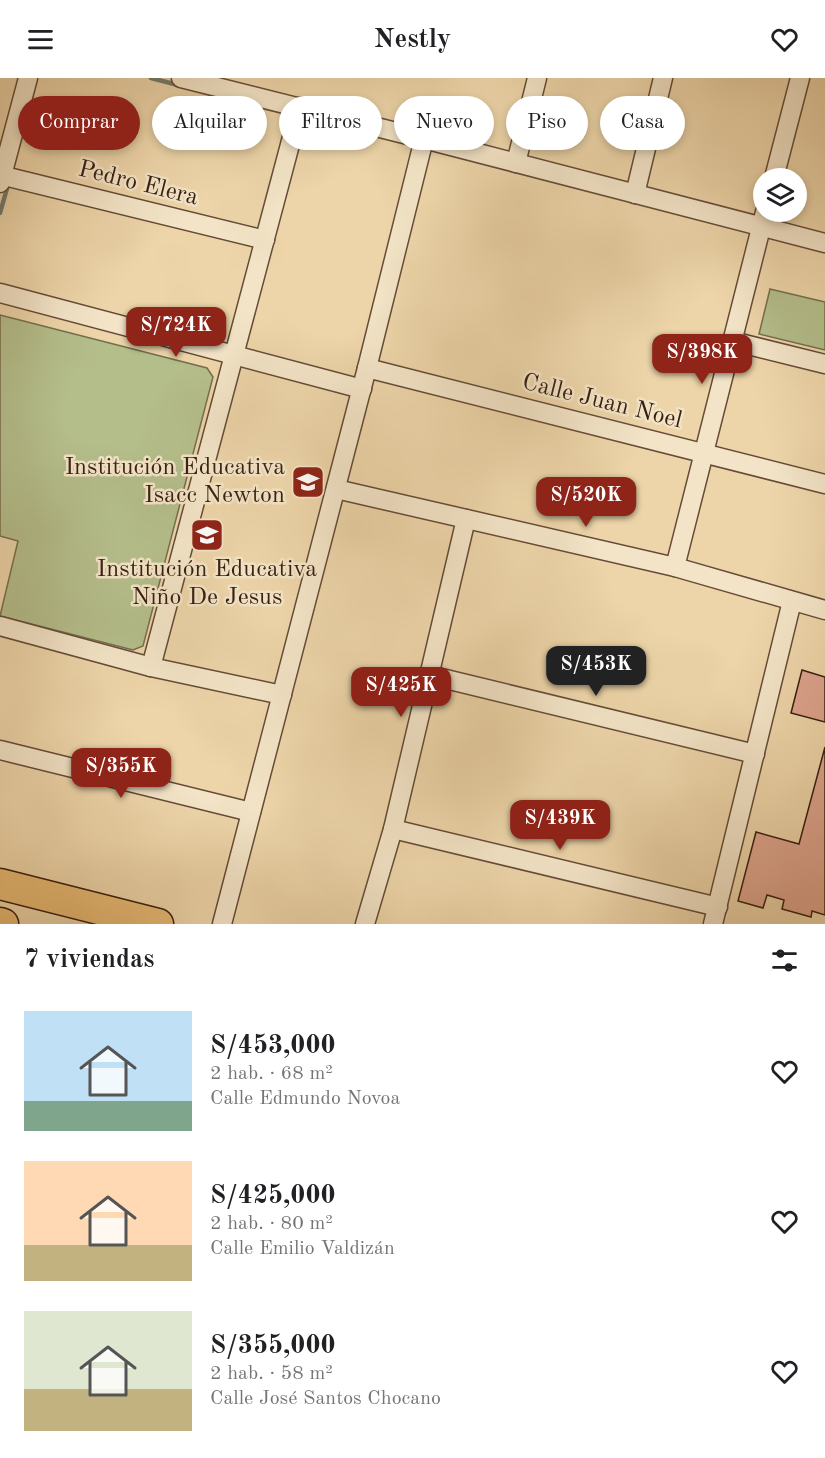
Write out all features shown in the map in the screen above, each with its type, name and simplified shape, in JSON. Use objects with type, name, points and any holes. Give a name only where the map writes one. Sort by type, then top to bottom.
[{"type":"main road","points":[[0,884],[158,924]]},
{"type":"street","points":[[1,178],[28,78]]},
{"type":"street","points":[[182,78],[246,86],[279,99]]},
{"type":"street","points":[[516,163],[537,78]]},
{"type":"street","points":[[635,194],[663,78]]},
{"type":"street","points":[[777,168],[800,78]]},
{"type":"street","points":[[151,667],[289,150]]},
{"type":"street","points":[[222,924],[362,389],[421,150]]},
{"type":"street","points":[[466,150],[635,194],[753,217]]},
{"type":"street","name":"Pedro Elera","points":[[1,178],[265,240]]},
{"type":"street","points":[[675,567],[762,222]]},
{"type":"street","points":[[771,222],[825,243]]},
{"type":"street","points":[[0,293],[362,389]]},
{"type":"street","points":[[732,340],[825,364]]},
{"type":"street","name":"Calle Juan Noel","points":[[367,368],[825,484]]},
{"type":"street","points":[[336,489],[675,567],[825,610]]},
{"type":"street","points":[[365,924],[393,829],[466,519]]},
{"type":"street","points":[[393,829],[716,916],[792,601]]},
{"type":"street","points":[[0,626],[151,667],[282,695]]},
{"type":"street","points":[[429,675],[755,754]]},
{"type":"street","points":[[0,750],[251,812]]},
{"type":"green space","points":[[770,289],[825,302],[825,350],[759,334]]},
{"type":"green space","points":[[0,315],[207,368],[213,377],[143,646],[133,650],[0,616],[18,541],[0,536]]},
{"type":"building","points":[[802,670],[825,677],[825,722],[791,713]]},
{"type":"building","points":[[825,747],[825,915],[812,911],[811,917],[782,909],[784,900],[767,895],[763,908],[738,901],[756,832],[799,844]]},
{"type":"waterway","points":[[151,78],[178,85]]},
{"type":"waterway","points":[[0,213],[8,185]]},
{"type":"place","name":"Institución Educativa Isacc Newton","points":[[308,482]]},
{"type":"place","name":"Institución Educativa Niño De Jesus","points":[[207,535]]}]
